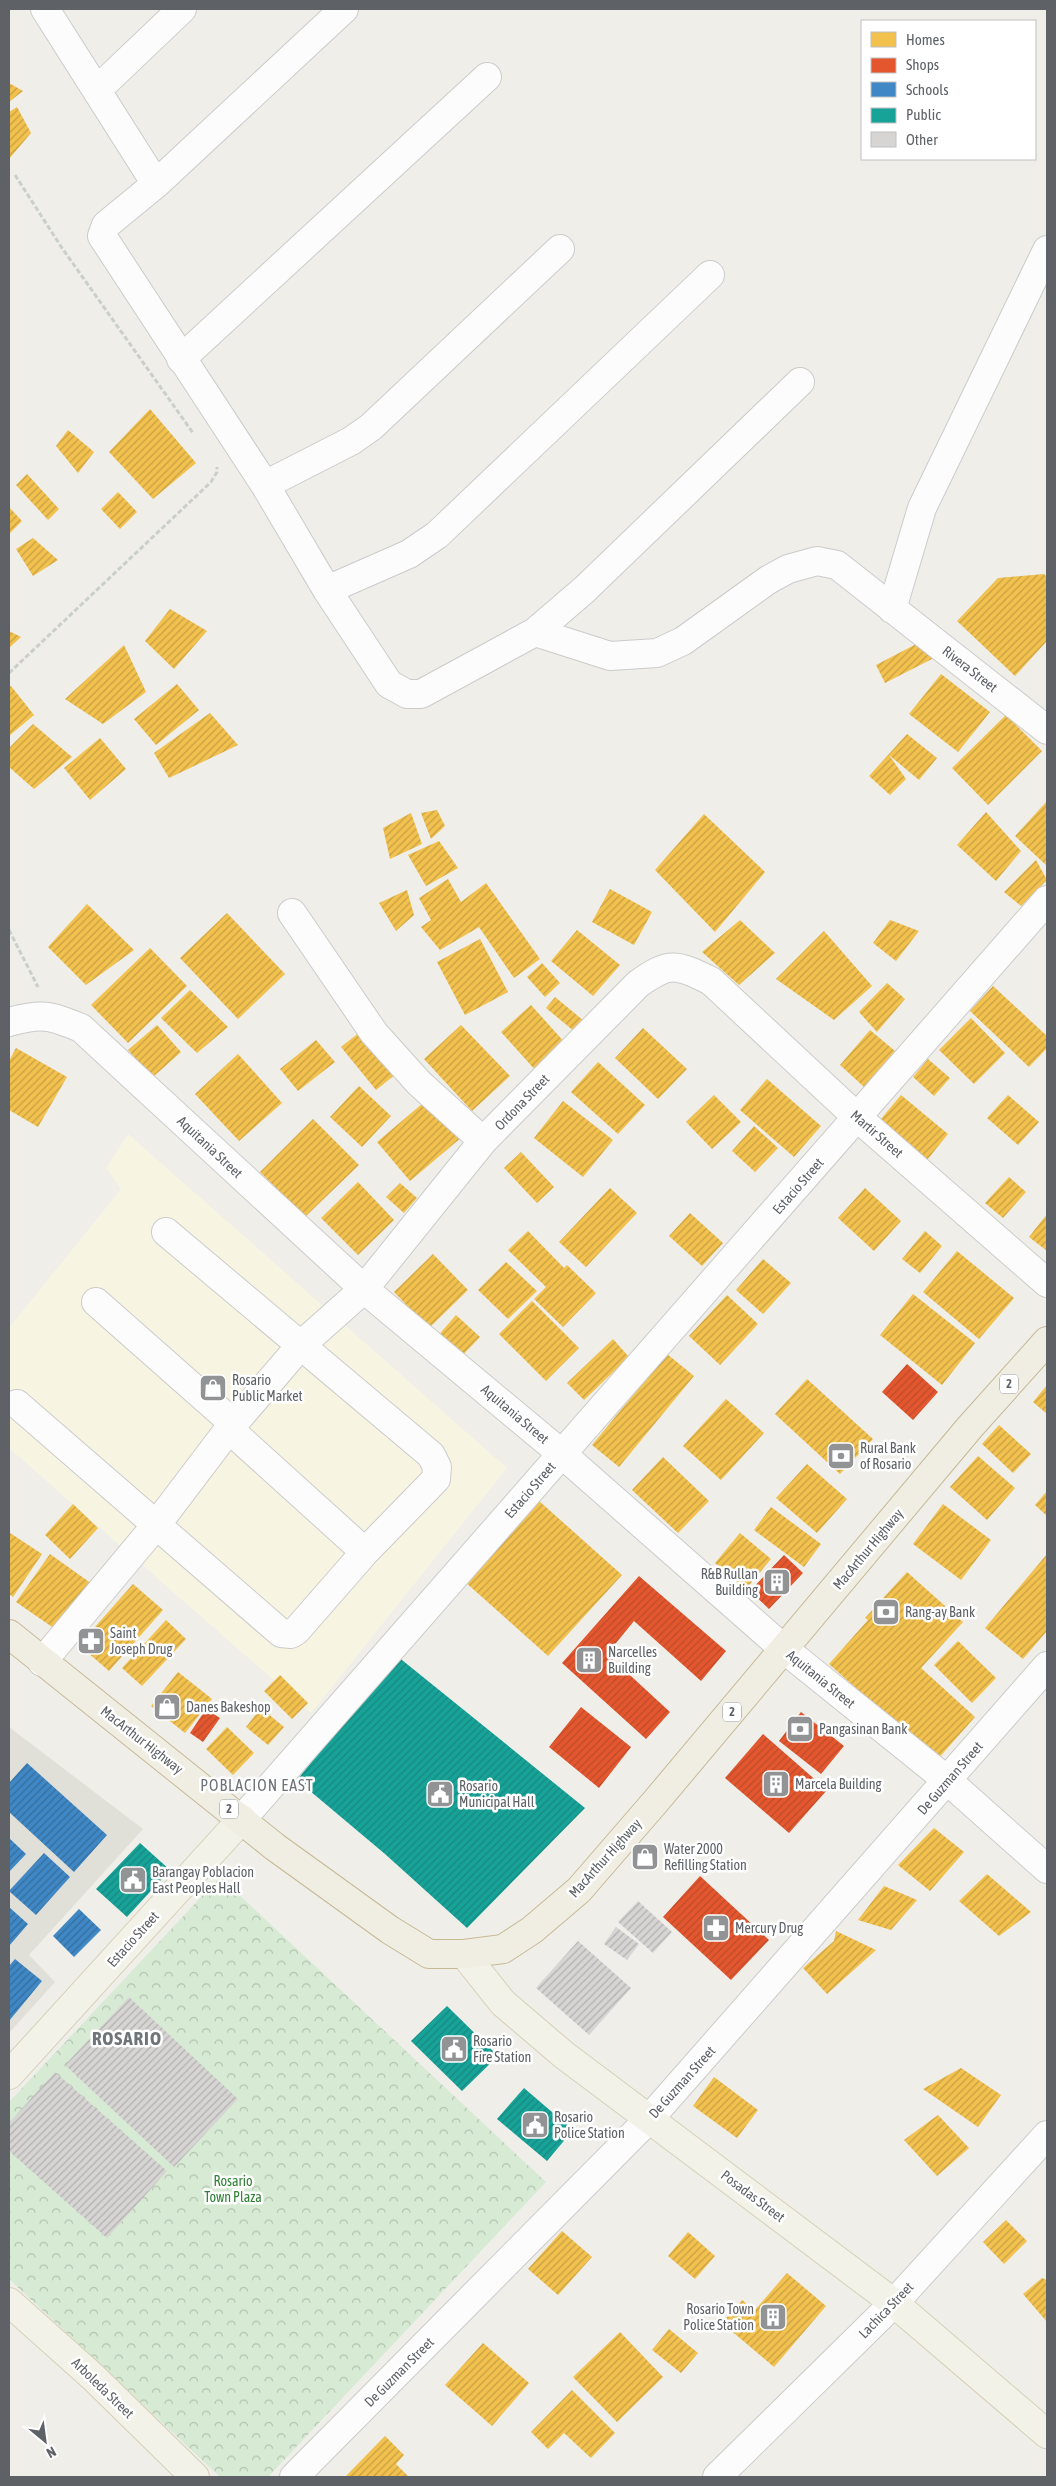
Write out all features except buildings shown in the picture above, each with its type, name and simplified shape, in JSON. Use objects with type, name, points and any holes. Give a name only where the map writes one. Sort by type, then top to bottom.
[{"type":"highway","name":"MacArthur Highway","points":[[9,1634],[275,1847],[390,1930],[429,1954],[464,1954],[503,1949],[532,1930],[579,1890],[970,1427],[1047,1340]]},
{"type":"main road","name":"Estacio Street","points":[[9,2076],[242,1819]]},
{"type":"main road","name":"Posadas Street","points":[[464,1954],[503,2003],[564,2055],[894,2303],[1047,2434]]},
{"type":"main road","name":"Arboleda Street","points":[[9,2302],[93,2377],[195,2477]]},
{"type":"street","points":[[45,9],[156,184]]},
{"type":"street","points":[[97,90],[182,9]]},
{"type":"street","points":[[344,9],[156,184],[106,225],[102,236],[264,485],[327,590],[389,684],[407,694],[421,694],[535,632],[584,590],[800,382]]},
{"type":"street","points":[[181,359],[487,77]]},
{"type":"street","points":[[264,485],[351,441],[371,427],[560,249]]},
{"type":"street","points":[[892,608],[922,508],[1047,250]]},
{"type":"street","points":[[327,590],[409,554],[437,534],[710,275]]},
{"type":"street","name":"Rivera Street","points":[[535,632],[610,656],[658,653],[683,641],[768,580],[788,569],[817,561],[837,565],[1047,730]]},
{"type":"street","name":"Estacio Street","points":[[242,1819],[1047,900]]},
{"type":"street","points":[[292,913],[387,1048],[419,1083],[483,1141]]},
{"type":"street","name":"Ordona Street","points":[[42,1662],[157,1524],[231,1426],[301,1345],[364,1289],[483,1141],[645,978],[669,966],[686,969],[710,981]]},
{"type":"street","name":"Martir Street","points":[[710,981],[858,1118],[1047,1283]]},
{"type":"street","points":[[9,1022],[32,1016],[53,1016]]},
{"type":"street","name":"Aquitania Street","points":[[53,1016],[81,1028],[364,1289],[562,1454],[784,1649],[948,1781],[1047,1869]]},
{"type":"street","points":[[17,1404],[280,1633],[286,1635],[296,1631],[365,1552],[436,1479],[436,1462],[301,1345],[166,1232]]},
{"type":"street","points":[[96,1302],[365,1552]]},
{"type":"street","name":"De Guzman Street","points":[[294,2477],[650,2118],[948,1781],[1047,1666]]},
{"type":"street","name":"Lachica Street","points":[[717,2477],[894,2303],[1047,2135]]},
{"type":"path","points":[[15,174],[62,248],[194,434]]},
{"type":"path","points":[[9,673],[211,482],[217,472],[217,466]]},
{"type":"path","points":[[9,930],[53,1016]]},
{"type":"shaded area","name":"Rosario Public Market","points":[[128,1134],[507,1468],[311,1713],[9,1448],[9,1328],[121,1189],[106,1168]]},
{"type":"shaded area","points":[[9,1727],[143,1829],[29,1955],[55,1982],[9,2033]]},
{"type":"green space","name":"Rosario Town Plaza","points":[[220,1877],[546,2182],[268,2477],[220,2477],[9,2279],[9,2102]]},
{"type":"place","name":"Rosario Public Market","points":[[213,1388]]},
{"type":"place","name":"Rural Bank of Rosario","points":[[841,1456]]},
{"type":"place","name":"R&B Rullan Building","points":[[777,1582]]},
{"type":"place","name":"Rang-ay Bank","points":[[886,1612]]},
{"type":"place","name":"Saint Joseph Drug","points":[[91,1641]]},
{"type":"place","name":"Narcelles Building","points":[[589,1660]]},
{"type":"place","name":"Danes Bakeshop","points":[[167,1707]]},
{"type":"place","name":"Pangasinan Bank","points":[[800,1729]]},
{"type":"place","name":"Marcela Building","points":[[776,1784]]},
{"type":"place","name":"Rosario Municipal Hall","points":[[440,1794]]},
{"type":"place","name":"Water 2000 Refilling Station","points":[[645,1857]]},
{"type":"place","name":"Barangay Poblacion East Peoples Hall","points":[[133,1880]]},
{"type":"place","name":"Mercury Drug","points":[[716,1928]]},
{"type":"place","name":"Rosario Fire Station","points":[[454,2049]]},
{"type":"place","name":"Rosario Police Station","points":[[535,2125]]},
{"type":"place","name":"Rosario Town Police Station","points":[[773,2317]]},
{"type":"district","name":"POBLACION EAST","points":[[257,1785]]},
{"type":"district","name":"ROSARIO","points":[[127,2038]]}]
